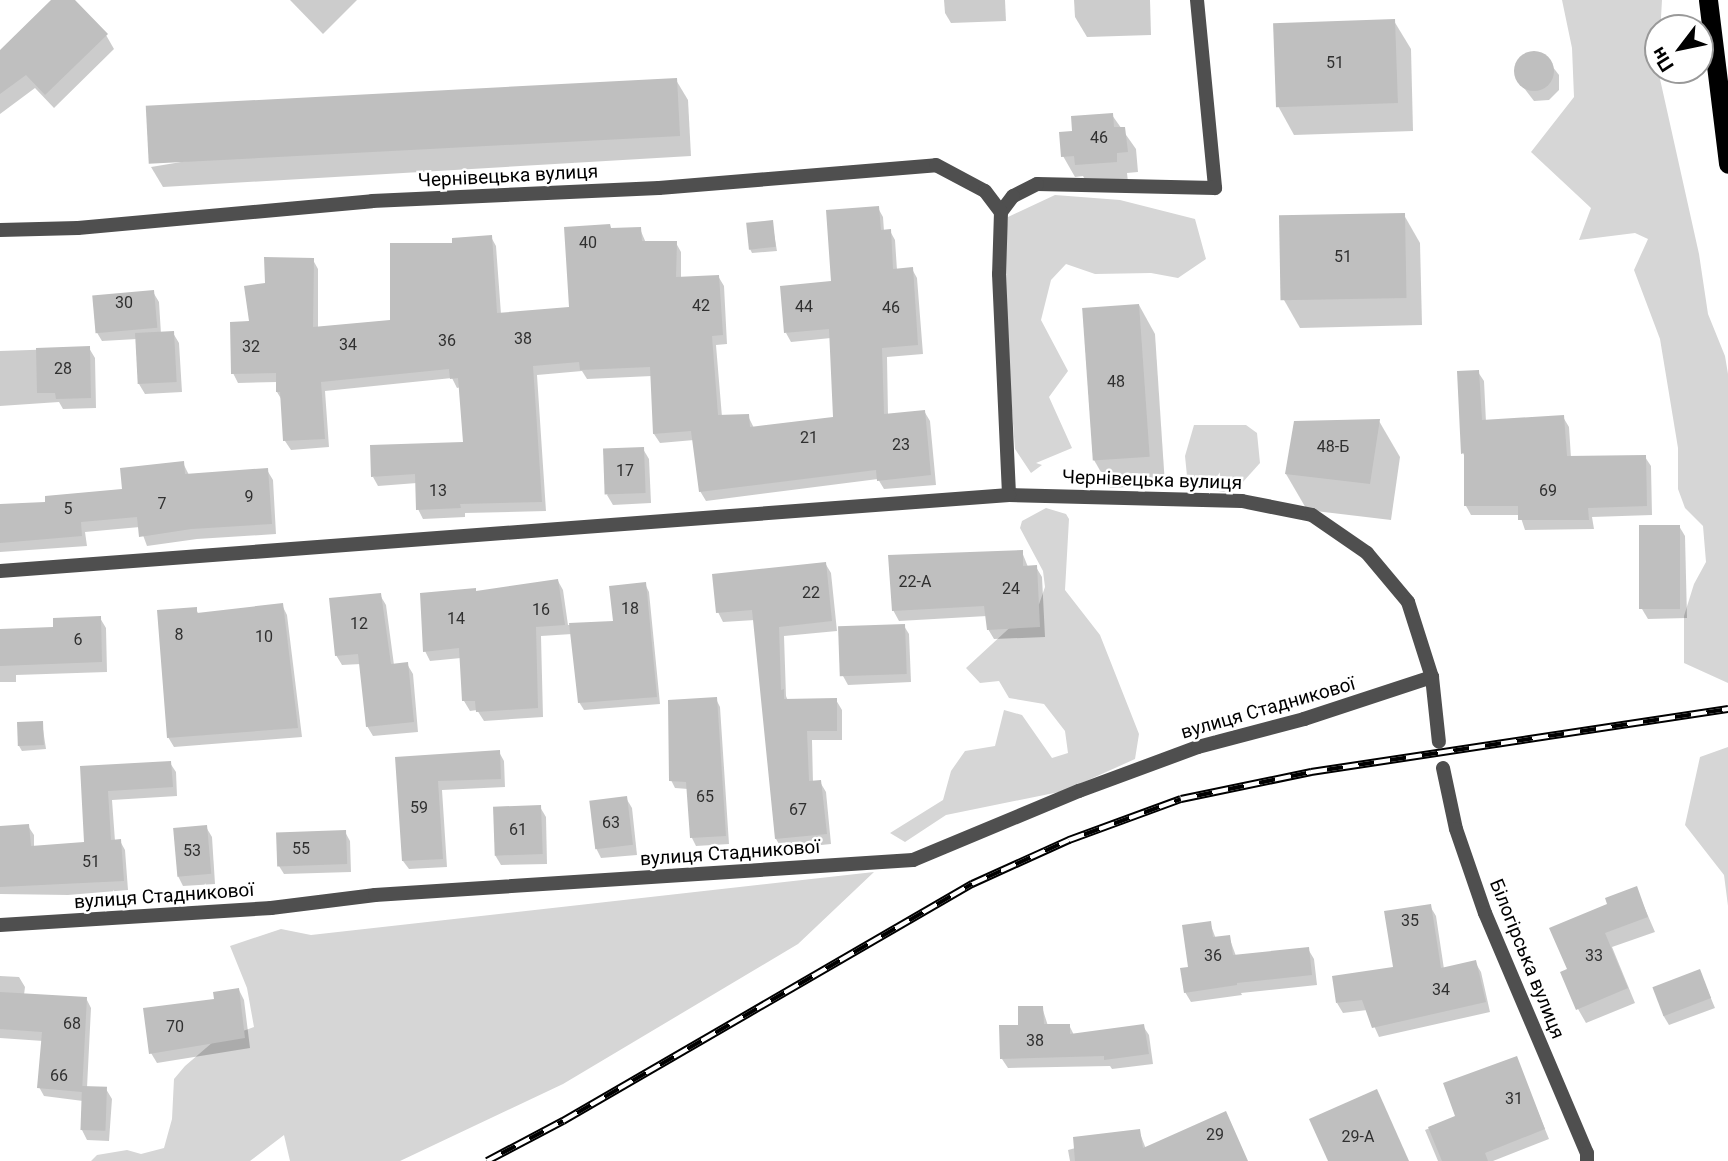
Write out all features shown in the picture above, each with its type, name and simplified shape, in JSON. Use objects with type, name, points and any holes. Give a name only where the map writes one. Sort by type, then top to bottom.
[{"type":"highway","points":[[1708,0],[1728,164]]},
{"type":"street","points":[[1009,495],[999,274],[1001,212],[1013,197],[1037,184],[1215,188],[1196,0]]},
{"type":"street","name":"Чернівецька вулиця","points":[[0,230],[78,228],[372,201],[659,188],[936,165],[985,191],[1001,212]]},
{"type":"street","name":"Чернівецька вулиця","points":[[0,571],[1009,495],[1241,501],[1312,515],[1367,553],[1408,602],[1432,677],[1439,742]]},
{"type":"street","name":"вулиця Стадникової","points":[[0,925],[271,908],[374,895],[914,860],[1079,791],[1198,747],[1304,719],[1432,677]]},
{"type":"street","name":"Білогірська вулиця","points":[[1443,768],[1456,829],[1485,913],[1587,1153],[1587,1161]]},
{"type":"shaded area","points":[[1562,0],[1662,0],[1661,14],[1644,14],[1644,84],[1661,84],[1699,254],[1708,314],[1725,356],[1728,374],[1728,683],[1684,663],[1684,616],[1694,584],[1706,562],[1703,526],[1685,508],[1678,489],[1678,448],[1660,339],[1634,270],[1648,239],[1635,233],[1579,240],[1591,208],[1531,152],[1574,97],[1572,48]]},
{"type":"shaded area","points":[[1055,195],[1120,200],[1195,219],[1206,259],[1178,278],[1151,273],[1095,274],[1066,264],[1051,280],[1041,320],[1068,371],[1049,397],[1072,448],[1036,463],[1042,465],[1031,473],[1015,449],[1003,293],[1004,250],[1008,217]]},
{"type":"shaded area","points":[[1194,425],[1246,425],[1257,433],[1260,463],[1242,483],[1224,492],[1188,486],[1185,456]]},
{"type":"shaded area","points":[[1046,508],[1066,514],[1069,519],[1065,590],[1100,635],[1139,734],[1135,759],[1064,791],[946,815],[905,842],[890,833],[943,800],[951,771],[965,751],[995,746],[1004,710],[1022,715],[1052,758],[1068,753],[1065,731],[1044,704],[1009,698],[999,681],[980,683],[966,668],[1017,621],[1036,613],[1045,587],[1043,571],[1020,528],[1022,521]]},
{"type":"shaded area","points":[[1728,747],[1728,906],[1724,875],[1685,825],[1700,757]]},
{"type":"shaded area","points":[[874,872],[798,944],[563,1084],[400,1161],[290,1161],[284,1135],[250,1161],[91,1161],[97,1155],[127,1150],[141,1154],[164,1148],[172,1119],[174,1079],[213,1042],[254,1027],[247,988],[230,946],[281,929],[311,935]]},
{"type":"building","points":[[51,0],[75,0],[108,34],[45,95],[26,75],[0,94],[0,50]]},
{"type":"building","points":[[1395,19],[1398,103],[1276,107],[1273,23]]},
{"type":"building","points":[[1534,51],[1542,52],[1548,57],[1553,63],[1553,79],[1548,85],[1542,90],[1534,91],[1526,90],[1520,85],[1515,79],[1514,71],[1515,63],[1520,57],[1526,52]]},
{"type":"building","points":[[677,78],[680,136],[149,164],[146,106]]},
{"type":"building","points":[[1113,113],[1114,127],[1125,127],[1128,152],[1117,153],[1117,162],[1075,165],[1074,156],[1061,157],[1059,132],[1072,131],[1071,116]]},
{"type":"building","points":[[879,206],[881,230],[891,229],[893,269],[913,267],[918,345],[882,348],[884,414],[925,410],[931,475],[877,481],[876,470],[699,492],[691,431],[653,434],[650,367],[580,370],[579,362],[533,366],[542,502],[460,504],[461,508],[416,510],[415,474],[371,477],[370,445],[463,442],[458,378],[450,379],[449,369],[321,382],[325,439],[283,441],[276,373],[231,374],[230,322],[249,321],[244,286],[265,283],[264,257],[314,258],[313,327],[390,320],[390,243],[452,243],[452,238],[492,235],[497,313],[569,307],[564,227],[610,224],[611,228],[641,227],[642,241],[677,241],[676,277],[719,275],[723,335],[712,336],[718,415],[749,414],[750,427],[833,417],[829,329],[784,333],[780,286],[831,281],[826,210]]},
{"type":"building","points":[[1405,213],[1406,298],[1281,300],[1279,215]]},
{"type":"building","points":[[773,220],[776,247],[749,250],[746,223]]},
{"type":"building","points":[[154,290],[157,328],[96,333],[92,295]]},
{"type":"building","points":[[1139,304],[1150,457],[1093,461],[1082,308]]},
{"type":"building","points":[[174,331],[177,382],[138,384],[135,333]]},
{"type":"building","points":[[90,346],[91,398],[56,399],[55,393],[37,393],[36,348]]},
{"type":"building","points":[[1479,370],[1482,420],[1564,415],[1567,456],[1646,455],[1647,506],[1588,508],[1589,520],[1518,520],[1518,506],[1464,506],[1464,453],[1461,454],[1457,371]]},
{"type":"building","points":[[1380,419],[1370,484],[1285,474],[1294,421]]},
{"type":"building","points":[[644,447],[646,493],[605,494],[603,448]]},
{"type":"building","points":[[184,461],[185,474],[268,468],[272,524],[191,529],[139,537],[137,517],[81,522],[82,536],[0,543],[0,504],[45,502],[45,496],[122,489],[120,468]]},
{"type":"building","points":[[1639,525],[1680,525],[1680,609],[1639,609]]},
{"type":"building","points":[[1023,550],[1023,566],[1037,565],[1040,627],[987,630],[984,606],[892,611],[888,555]]},
{"type":"building","points":[[826,562],[832,621],[779,627],[781,690],[784,689],[784,699],[837,698],[837,731],[807,731],[809,781],[821,780],[827,834],[775,839],[752,610],[716,613],[712,574]]},
{"type":"building","points":[[558,579],[565,625],[536,627],[538,708],[476,712],[475,701],[462,701],[459,648],[423,652],[420,593],[476,588],[476,591]]},
{"type":"building","points":[[646,582],[657,697],[578,703],[569,623],[613,621],[609,586]]},
{"type":"building","points":[[381,593],[391,664],[408,662],[414,722],[366,727],[358,654],[335,656],[329,598]]},
{"type":"building","points":[[283,603],[298,728],[167,738],[157,610],[197,607],[197,613]]},
{"type":"building","points":[[101,616],[102,662],[0,666],[0,629],[53,627],[53,618]]},
{"type":"building","points":[[905,624],[907,674],[840,676],[838,626]]},
{"type":"building","points":[[717,697],[726,836],[690,838],[686,782],[669,781],[668,700]]},
{"type":"building","points":[[43,721],[44,745],[18,746],[17,722]]},
{"type":"building","points":[[500,750],[501,779],[438,781],[443,859],[402,861],[395,757]]},
{"type":"building","points":[[171,761],[173,787],[108,791],[111,840],[121,839],[124,881],[0,887],[0,826],[29,824],[31,846],[84,842],[80,766]]},
{"type":"building","points":[[627,796],[633,845],[595,849],[589,801]]},
{"type":"building","points":[[541,805],[543,854],[495,856],[493,807]]},
{"type":"building","points":[[207,825],[211,874],[177,877],[173,828]]},
{"type":"building","points":[[346,830],[347,864],[277,866],[276,832]]},
{"type":"building","points":[[1637,886],[1648,917],[1605,933],[1628,988],[1576,1010],[1560,972],[1567,969],[1549,928],[1607,904],[1605,898]]},
{"type":"building","points":[[1431,904],[1441,968],[1476,960],[1486,1002],[1372,1028],[1362,1000],[1336,1003],[1332,976],[1393,967],[1384,911]]},
{"type":"building","points":[[1211,921],[1213,937],[1230,935],[1233,955],[1309,947],[1312,975],[1237,983],[1184,993],[1180,968],[1188,967],[1182,925]]},
{"type":"building","points":[[1700,969],[1711,998],[1663,1016],[1652,987]]},
{"type":"building","points":[[239,988],[245,1038],[149,1054],[143,1008],[214,999],[213,992]]},
{"type":"building","points":[[0,992],[87,997],[82,1092],[37,1088],[42,1032],[0,1029]]},
{"type":"building","points":[[1018,1006],[1043,1006],[1044,1024],[1070,1024],[1070,1034],[1144,1024],[1149,1054],[1104,1060],[1104,1056],[1000,1059],[999,1025],[1018,1025]]},
{"type":"building","points":[[1517,1056],[1545,1129],[1485,1153],[1488,1161],[1442,1161],[1428,1127],[1455,1116],[1443,1083]]},
{"type":"building","points":[[82,1086],[107,1087],[105,1131],[80,1130]]},
{"type":"building","points":[[1377,1089],[1409,1161],[1328,1161],[1309,1119]]},
{"type":"building","points":[[1226,1111],[1248,1161],[1075,1161],[1073,1137],[1140,1129],[1143,1148]]},
{"type":"railway","points":[[487,1161],[563,1121],[972,884],[1069,840],[1181,799],[1311,772],[1728,709]]}]
